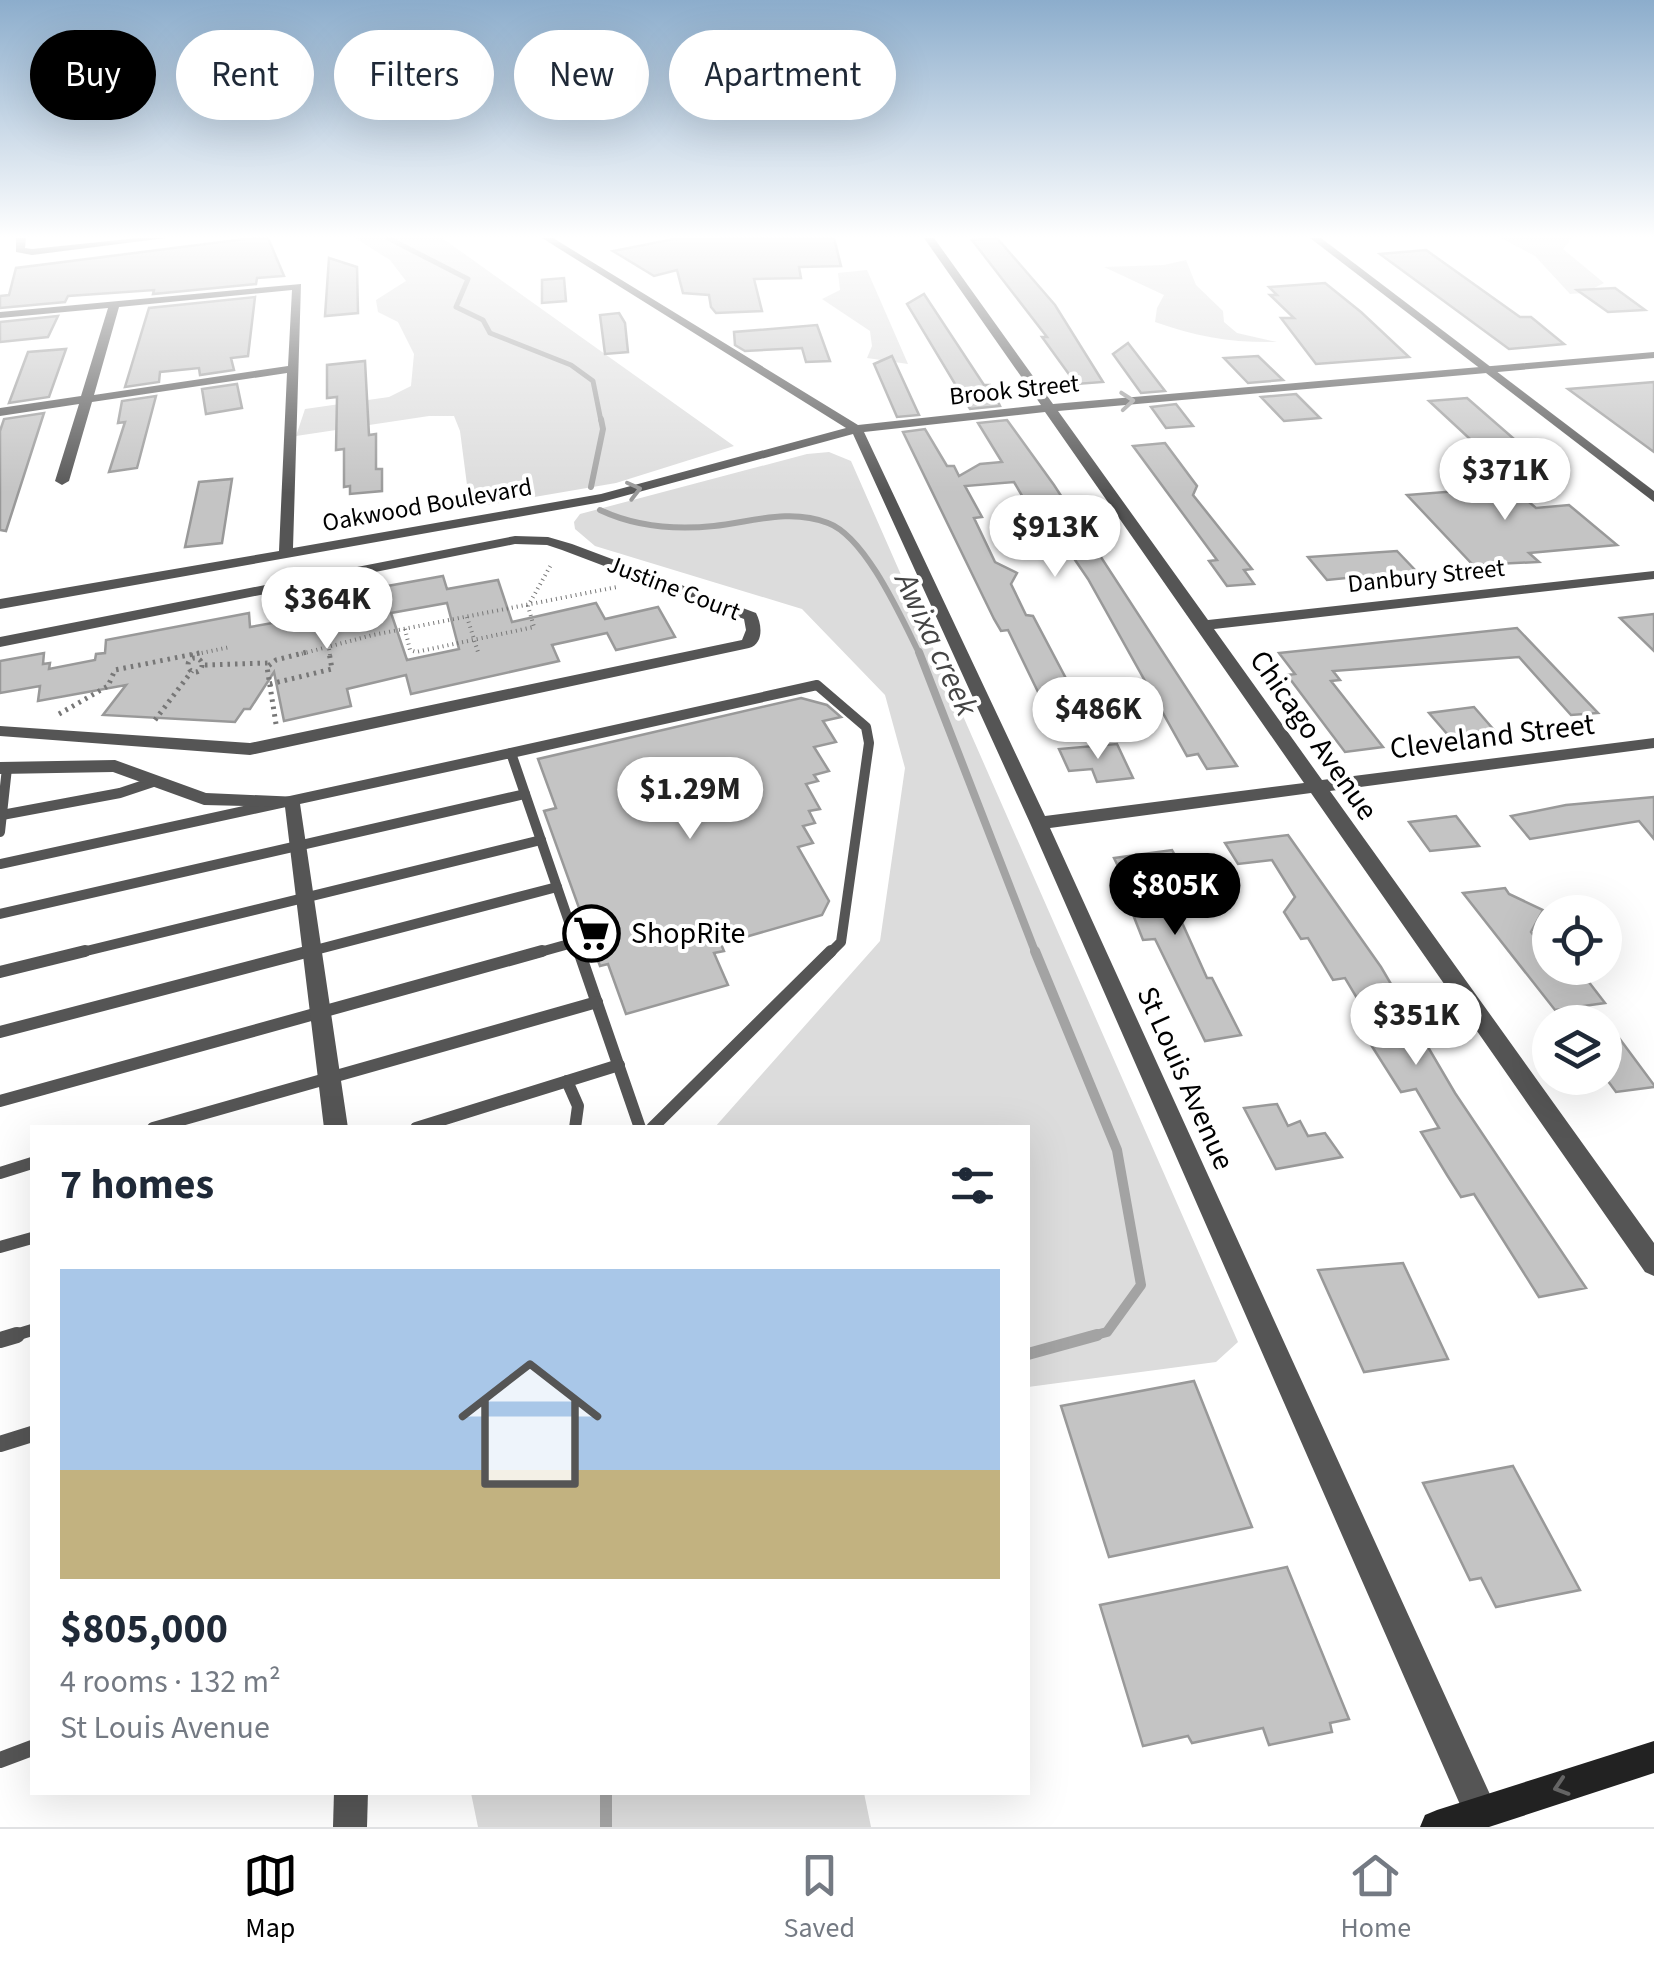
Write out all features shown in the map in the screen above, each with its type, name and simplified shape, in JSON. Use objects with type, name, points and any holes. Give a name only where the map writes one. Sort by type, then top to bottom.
[{"type":"main road","points":[[1437,1827],[1654,1757]]},
{"type":"street","points":[[62,481],[110,323]]},
{"type":"street","points":[[286,552],[295,323]]},
{"type":"street","points":[[686,323],[856,428]]},
{"type":"street","name":"Chicago Avenue","points":[[988,323],[1654,1264]]},
{"type":"street","points":[[1426,323],[1654,498]]},
{"type":"street","name":"Brook Street","points":[[856,428],[1654,356]]},
{"type":"street","points":[[0,412],[293,369]]},
{"type":"street","name":"Oakwood Boulevard","points":[[0,604],[538,507],[556,510],[856,428]]},
{"type":"street","name":"St Louis Avenue","points":[[856,428],[1040,823],[1482,1813]]},
{"type":"street","points":[[536,541],[538,507]]},
{"type":"street","name":"Justine Court","points":[[0,642],[516,540],[555,539],[752,616],[754,630],[750,643],[250,749],[0,731]]},
{"type":"street","name":"Danbury Street","points":[[1204,625],[1654,575]]},
{"type":"street","name":"Cleveland Street","points":[[1040,823],[1654,743]]},
{"type":"street","points":[[3,768],[103,765],[204,799],[293,802],[336,1125]]},
{"type":"street","points":[[350,1827],[351,1795]]},
{"type":"lane","points":[[0,864],[817,685],[866,727],[868,743],[841,942],[655,1125]]},
{"type":"lane","points":[[511,753],[639,1125]]},
{"type":"lane","points":[[0,832],[3,768]]},
{"type":"lane","points":[[2,815],[156,781]]},
{"type":"lane","points":[[0,914],[525,794]]},
{"type":"lane","points":[[0,972],[541,840]]},
{"type":"lane","points":[[0,1032],[557,887]]},
{"type":"lane","points":[[0,1101],[576,942]]},
{"type":"lane","points":[[163,1125],[597,1002]]},
{"type":"lane","points":[[426,1125],[619,1065]]},
{"type":"lane","points":[[567,1081],[578,1106],[575,1125]]},
{"type":"lane","points":[[0,1173],[30,1164]]},
{"type":"lane","points":[[0,1248],[30,1239]]},
{"type":"lane","points":[[0,1340],[30,1331]]},
{"type":"lane","points":[[0,1444],[30,1435]]},
{"type":"lane","points":[[0,1760],[30,1749]]},
{"type":"path","points":[[405,629],[412,652],[534,628],[528,606],[552,563]]},
{"type":"path","points":[[155,720],[192,670],[205,665],[269,663],[405,629],[617,586]]},
{"type":"path","points":[[270,684],[332,669],[326,630],[380,618],[381,608]]},
{"type":"path","points":[[467,617],[478,652]]},
{"type":"path","points":[[59,714],[108,686],[115,670],[230,648]]},
{"type":"path","points":[[195,657],[205,665]]},
{"type":"path","points":[[192,670],[186,666],[195,657]]},
{"type":"path","points":[[269,663],[276,724]]},
{"type":"shaded area","points":[[399,323],[562,323],[734,446],[616,483],[470,508],[460,431],[454,416],[429,416],[296,436],[305,409],[389,397],[411,386],[414,354]]},
{"type":"shaded area","points":[[858,323],[890,323],[908,364],[867,358],[872,346],[870,331]]},
{"type":"shaded area","points":[[1159,323],[1225,323],[1237,333],[1277,342],[1215,338]]},
{"type":"shaded area","points":[[829,452],[851,461],[1238,1342],[1216,1362],[1030,1387],[1030,1125],[717,1125],[880,941],[905,768],[885,695],[802,609],[595,546],[575,529],[574,522],[580,514],[807,454]]},
{"type":"shaded area","points":[[471,1795],[864,1795],[871,1827],[478,1827]]},
{"type":"building","points":[[0,323],[55,323],[48,337],[0,342]]},
{"type":"building","points":[[144,323],[252,323],[248,356],[231,358],[234,370],[200,375],[199,368],[160,372],[159,382],[125,387]]},
{"type":"building","points":[[601,323],[625,323],[628,352],[605,354]]},
{"type":"building","points":[[919,323],[943,323],[984,385],[990,385],[1000,406],[970,409]]},
{"type":"building","points":[[1036,323],[1066,323],[1103,382],[1076,384],[1042,337],[1047,337]]},
{"type":"building","points":[[1285,323],[1373,323],[1409,357],[1316,364]]},
{"type":"building","points":[[1474,323],[1539,323],[1564,344],[1509,349]]},
{"type":"building","points":[[817,325],[830,361],[806,362],[802,348],[745,351],[735,345],[734,332]]},
{"type":"building","points":[[1128,343],[1165,391],[1141,393],[1113,354]]},
{"type":"building","points":[[66,349],[49,397],[9,403],[28,352]]},
{"type":"building","points":[[892,356],[919,415],[897,417],[874,364]]},
{"type":"building","points":[[1258,356],[1283,380],[1248,383],[1224,358]]},
{"type":"building","points":[[365,361],[369,435],[376,434],[376,469],[382,469],[382,491],[350,494],[350,486],[344,487],[344,449],[336,450],[337,397],[327,398],[327,365]]},
{"type":"building","points":[[1654,382],[1654,452],[1568,389]]},
{"type":"building","points":[[237,384],[242,408],[206,414],[202,389]]},
{"type":"building","points":[[1296,394],[1320,418],[1284,421],[1261,397]]},
{"type":"building","points":[[156,396],[137,468],[109,472],[125,422],[118,423],[122,401]]},
{"type":"building","points":[[1467,398],[1536,462],[1498,465],[1429,401]]},
{"type":"building","points":[[1176,404],[1193,426],[1166,428],[1151,407]]},
{"type":"building","points":[[44,413],[6,531],[0,530],[0,431],[4,419]]},
{"type":"building","points":[[1007,420],[1054,485],[1237,766],[1207,769],[1198,754],[1187,756],[1088,579],[1041,510],[1031,511],[1014,482],[965,486],[982,517],[974,518],[995,562],[1017,573],[1011,584],[1026,615],[1033,616],[1071,688],[1038,692],[1008,630],[1001,631],[994,619],[903,432],[925,429],[947,466],[954,466],[959,476],[980,464],[1002,462],[978,423]]},
{"type":"building","points":[[1165,443],[1197,486],[1193,495],[1252,569],[1244,570],[1254,584],[1227,586],[1209,561],[1217,560],[1133,446]]},
{"type":"building","points":[[1496,474],[1536,508],[1569,505],[1617,545],[1529,553],[1539,562],[1473,565],[1407,495],[1471,490],[1457,477]]},
{"type":"building","points":[[232,479],[222,543],[185,547],[199,482]]},
{"type":"building","points":[[1397,551],[1416,571],[1327,580],[1308,557]]},
{"type":"building","points":[[443,576],[447,589],[498,580],[512,622],[596,603],[605,619],[658,607],[675,637],[616,650],[607,633],[552,645],[559,661],[411,694],[406,675],[347,689],[351,706],[284,721],[274,672],[250,709],[244,709],[235,722],[103,715],[126,685],[38,701],[40,686],[0,693],[0,661],[44,653],[43,664],[50,663],[49,669],[95,660],[96,654],[105,653],[106,640],[249,613],[250,627],[306,617],[304,601]],"holes":[[[447,603],[459,649],[407,660],[391,613]]]},
{"type":"building","points":[[1654,614],[1654,651],[1620,618]]},
{"type":"building","points":[[1517,628],[1598,713],[1571,715],[1519,657],[1333,671],[1340,680],[1331,681],[1383,747],[1345,752],[1287,675],[1295,674],[1279,653]]},
{"type":"building","points":[[801,698],[827,705],[841,717],[823,721],[836,742],[814,747],[829,771],[814,775],[818,781],[806,784],[820,809],[809,811],[815,823],[803,826],[813,843],[798,847],[829,901],[822,915],[721,944],[724,951],[714,953],[728,985],[626,1014],[608,964],[600,966],[544,811],[556,808],[538,759]]},
{"type":"building","points":[[1474,707],[1494,730],[1448,735],[1429,713]]},
{"type":"building","points":[[1117,744],[1133,778],[1097,782],[1092,769],[1069,771],[1059,749]]},
{"type":"building","points":[[1654,797],[1654,839],[1639,821],[1530,839],[1511,816],[1566,805]]},
{"type":"building","points":[[1456,816],[1479,846],[1430,851],[1409,822]]},
{"type":"building","points":[[1288,835],[1381,967],[1455,1093],[1586,1288],[1539,1297],[1474,1194],[1461,1197],[1447,1175],[1421,1132],[1439,1128],[1416,1089],[1401,1092],[1366,1037],[1379,1035],[1345,978],[1333,980],[1308,938],[1301,939],[1284,912],[1295,897],[1272,860],[1238,864],[1225,843]]},
{"type":"building","points":[[1172,850],[1191,883],[1166,887],[1207,978],[1212,978],[1241,1035],[1205,1041],[1155,939],[1143,940],[1132,912],[1140,911],[1114,858]]},
{"type":"building","points":[[1505,888],[1532,905],[1532,981],[1463,893]]},
{"type":"building","points":[[1535,985],[1591,985],[1605,1003],[1591,1005],[1551,1005]]},
{"type":"building","points":[[1622,1042],[1654,1085],[1622,1091]]},
{"type":"building","points":[[1277,1104],[1288,1126],[1300,1121],[1308,1136],[1325,1133],[1342,1157],[1276,1169],[1244,1108]]},
{"type":"building","points":[[1403,1263],[1448,1359],[1364,1372],[1318,1270]]},
{"type":"building","points":[[1194,1381],[1252,1527],[1109,1557],[1061,1406]]},
{"type":"building","points":[[1513,1466],[1580,1590],[1496,1607],[1481,1578],[1470,1580],[1423,1483]]},
{"type":"building","points":[[1287,1567],[1349,1719],[1330,1723],[1332,1732],[1269,1745],[1263,1728],[1192,1743],[1188,1736],[1143,1746],[1100,1605]]},
{"type":"waterway","name":"Awixa creek","points":[[485,323],[490,333],[571,365],[593,381],[601,421]]},
{"type":"waterway","name":"Awixa creek","points":[[591,487],[603,429],[601,419]]},
{"type":"waterway","name":"Awixa creek","points":[[600,510],[627,520],[670,527],[714,526],[785,516],[828,523],[842,531],[869,561],[920,655]]},
{"type":"waterway","name":"Awixa creek","points":[[919,652],[1036,954]]},
{"type":"waterway","name":"Awixa creek","points":[[1035,951],[1117,1150],[1141,1285],[1107,1332],[1088,1337]]},
{"type":"waterway","name":"Awixa creek","points":[[1030,1353],[1097,1335]]},
{"type":"waterway","name":"Awixa creek","points":[[606,1795],[606,1827]]},
{"type":"place","name":"ShopRite","points":[[592,933]]}]
